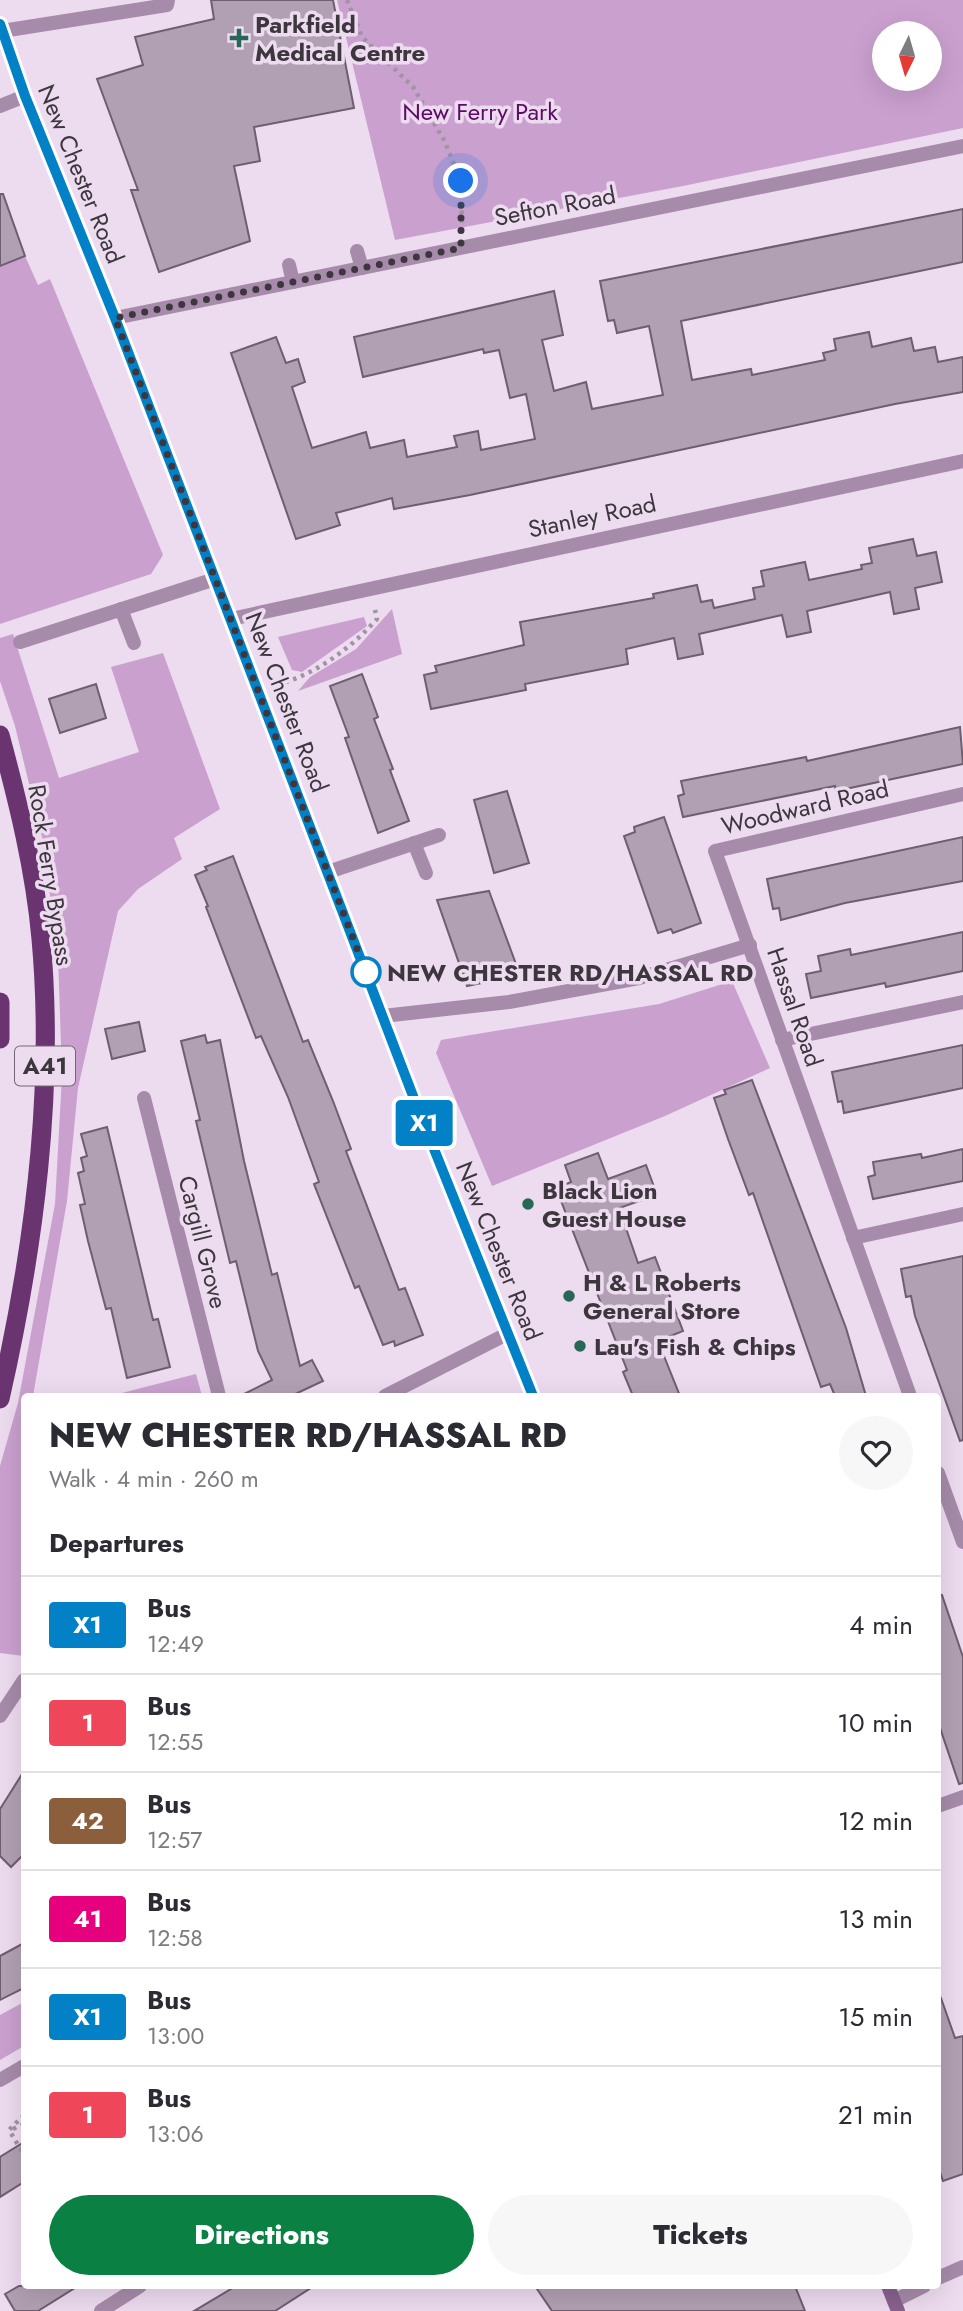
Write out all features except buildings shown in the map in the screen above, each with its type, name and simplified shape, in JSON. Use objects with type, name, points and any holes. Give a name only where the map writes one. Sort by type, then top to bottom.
[{"type":"highway","name":"Rock Ferry Bypass","points":[[0,735],[21,816],[41,938],[45,1079],[33,1225],[0,1399]]},
{"type":"highway","name":"A41","points":[[0,1002],[0,1039]]},
{"type":"main road","name":"New Chester Road","points":[[1,28],[25,96],[115,318],[383,1016],[532,1393]]},
{"type":"main road","points":[[889,2289],[896,2306]]},
{"type":"street","points":[[1,28],[167,5],[168,0]]},
{"type":"street","points":[[0,106],[25,96]]},
{"type":"street","name":"Sefton Road","points":[[115,318],[963,146]]},
{"type":"street","points":[[358,250],[362,268]]},
{"type":"street","points":[[289,265],[293,282]]},
{"type":"street","name":"Stanley Road","points":[[231,619],[963,461]]},
{"type":"street","points":[[20,642],[215,579]]},
{"type":"street","points":[[121,609],[134,643]]},
{"type":"street","name":"Woodward Road","points":[[750,945],[715,851],[963,794]]},
{"type":"street","points":[[328,872],[439,835]]},
{"type":"street","points":[[414,843],[426,873]]},
{"type":"street","name":"Hassal Road","points":[[383,1016],[509,1002],[639,978],[750,945],[910,1393]]},
{"type":"street","points":[[782,1040],[963,1002]]},
{"type":"street","name":"Cargill Grove","points":[[144,1098],[218,1393]]},
{"type":"street","points":[[853,1238],[963,1214]]},
{"type":"street","points":[[391,1393],[507,1334]]},
{"type":"street","points":[[941,1481],[963,1542]]},
{"type":"street","points":[[0,1716],[21,1684]]},
{"type":"street","points":[[941,1805],[963,1797]]},
{"type":"street","points":[[0,2080],[21,2068]]},
{"type":"street","points":[[941,2277],[963,2267]]},
{"type":"street","points":[[101,2311],[135,2289]]},
{"type":"street","points":[[896,2306],[920,2289]]},
{"type":"path","points":[[347,0],[362,37],[413,88],[455,162],[463,203],[461,248]]},
{"type":"path","points":[[258,690],[301,677],[353,645],[377,619],[372,588]]},
{"type":"path","points":[[9,2130],[21,2118]]},
{"type":"path","points":[[9,2130],[21,2125]]},
{"type":"path","points":[[9,2130],[21,2150]]},
{"type":"green space","name":"New Ferry Park","points":[[337,0],[963,0],[963,128],[683,186],[395,240]]},
{"type":"green space","points":[[25,256],[38,285],[50,279],[163,555],[151,574],[0,624],[0,266]]},
{"type":"green space","points":[[392,609],[402,654],[298,691],[310,677],[356,649]]},
{"type":"green space","points":[[364,617],[367,626],[302,672],[292,670],[278,637]]},
{"type":"green space","points":[[13,634],[59,778],[139,752],[111,667],[163,653],[220,809],[174,838],[182,859],[138,889],[118,911],[78,1088],[67,1201],[34,1393],[21,1393],[21,1656],[0,1653],[0,1466],[18,1403],[55,1204],[62,1076],[58,954],[42,837],[15,726],[0,681],[0,638]]},
{"type":"green space","points":[[732,981],[770,1068],[665,1116],[492,1186],[436,1053],[441,1040],[659,1004]]},
{"type":"green space","points":[[196,1374],[201,1393],[122,1393]]},
{"type":"green space","points":[[21,2004],[21,2048],[0,2060],[0,2015]]},
{"type":"bus line","name":"X1","points":[[0,24],[25,96],[115,318],[418,1109],[532,1393]]},
{"type":"place","name":"Parkfield Medical Centre","points":[[239,38]]},
{"type":"place","name":"NEW CHESTER RD/HASSAL RD","points":[[366,972]]},
{"type":"place","name":"Black Lion Guest House","points":[[528,1204]]},
{"type":"place","name":"H & L Roberts General Store","points":[[569,1296]]},
{"type":"place","name":"Lau's Fish & Chips","points":[[580,1346]]},
{"type":"route","points":[[366,972],[115,318],[461,248],[461,181]]}]
